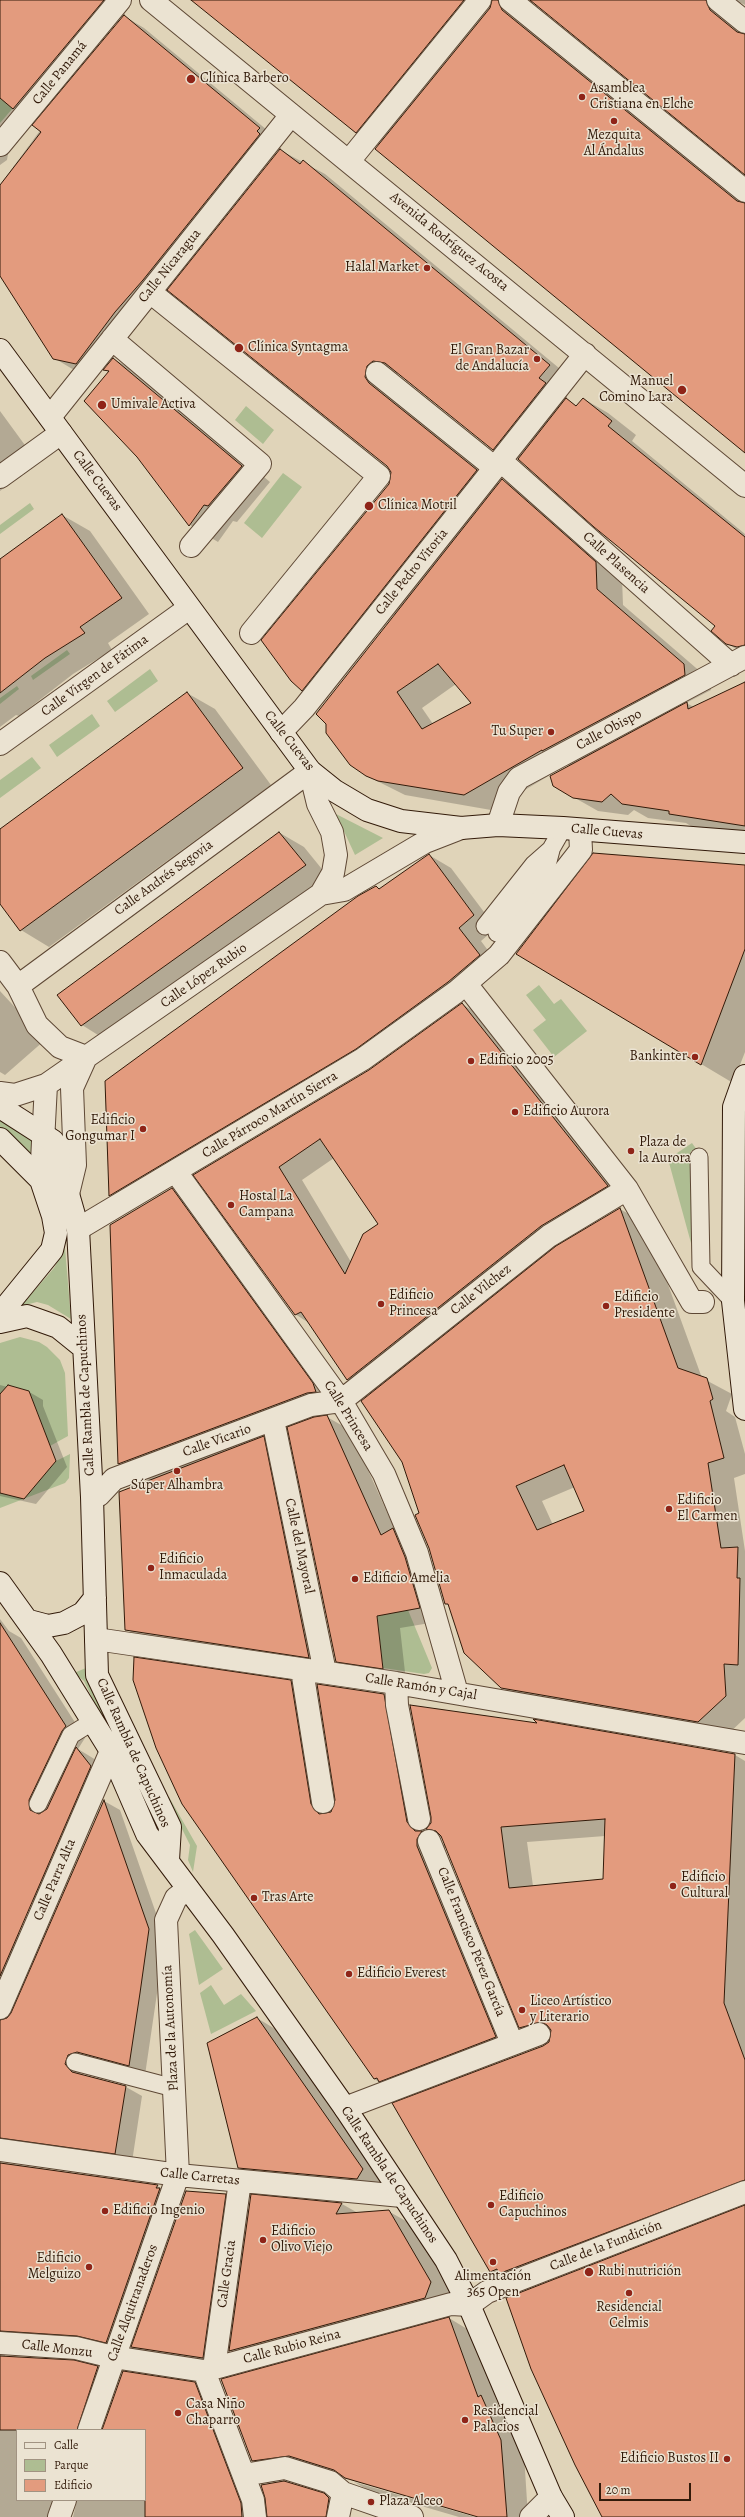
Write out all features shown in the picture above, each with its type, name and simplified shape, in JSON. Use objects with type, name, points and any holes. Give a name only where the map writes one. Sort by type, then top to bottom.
[{"type":"street","name":"Calle Panamá","points":[[0,145],[120,0]]},
{"type":"street","name":"Avenida Rodríguez Acosta","points":[[151,0],[745,486]]},
{"type":"street","points":[[349,161],[480,0]]},
{"type":"street","points":[[510,0],[745,191]]},
{"type":"street","points":[[718,0],[745,22]]},
{"type":"street","name":"Calle Nicaragua","points":[[0,477],[55,425],[112,339],[291,115]]},
{"type":"street","points":[[150,292],[379,476],[251,633]]},
{"type":"street","points":[[112,339],[260,464],[191,546]]},
{"type":"street","name":"Calle Cuevas","points":[[0,350],[310,771],[336,791],[367,810],[401,821],[462,828],[498,825],[745,842]]},
{"type":"street","name":"Calle Pedro Vitoria","points":[[281,732],[304,708],[585,354]]},
{"type":"street","name":"Calle Plasencia","points":[[377,373],[498,464],[738,661]]},
{"type":"street","name":"Calle Virgen de Fátima","points":[[0,744],[189,608]]},
{"type":"street","name":"Calle Obispo","points":[[498,825],[509,792],[519,778],[738,661]]},
{"type":"street","name":"Calle López Rubio","points":[[310,771],[318,804],[332,832],[336,855],[333,873],[322,894]]},
{"type":"street","name":"Calle Andrés Segovia","points":[[18,986],[310,771]]},
{"type":"street","name":"Calle López Rubio","points":[[0,1093],[15,1095],[46,1085],[322,894],[344,890],[425,842],[462,828]]},
{"type":"street","points":[[571,829],[581,850],[499,955],[461,988],[627,1189],[692,1302],[703,1302]]},
{"type":"street","points":[[0,962],[18,986],[37,1024],[60,1047],[86,1057],[72,1088],[75,1165],[68,1194]]},
{"type":"street","name":"Calle Párroco Martín Sierra","points":[[78,1229],[176,1172],[363,1059],[461,988]]},
{"type":"street","points":[[745,1076],[734,1107],[733,1301],[743,1359],[745,1409]]},
{"type":"street","points":[[0,1314],[52,1250],[56,1233],[53,1216],[41,1180],[42,1132],[46,1085]]},
{"type":"street","points":[[0,1107],[42,1132],[53,1141],[60,1152],[58,1178],[68,1194]]},
{"type":"street","points":[[0,1139],[41,1180]]},
{"type":"street","name":"Calle Princesa","points":[[176,1172],[341,1401],[384,1474],[416,1553],[457,1693]]},
{"type":"street","name":"Calle Vilchez","points":[[341,1401],[549,1236],[627,1189]]},
{"type":"street","name":"Calle Rambla de Capuchinos","points":[[68,1194],[78,1229],[95,1598],[97,1674],[170,1827],[168,1860]]},
{"type":"street","points":[[0,1322],[27,1316],[58,1327],[84,1348]]},
{"type":"street","name":"Calle Vicario","points":[[99,1495],[114,1479],[311,1405],[341,1401]]},
{"type":"street","name":"Calle del Mayoral","points":[[272,1420],[325,1672]]},
{"type":"street","name":"Calle Rambla de Capuchinos","points":[[3,1596],[29,1621],[111,1751],[147,1834],[168,1860],[345,2108],[402,2196],[446,2260],[469,2305],[551,2498],[563,2517]]},
{"type":"street","points":[[29,1621],[48,1626],[64,1623],[84,1613],[95,1598]]},
{"type":"street","name":"Calle Ramón y Cajal","points":[[96,1638],[396,1683],[745,1743]]},
{"type":"street","points":[[302,1670],[323,1802]]},
{"type":"street","points":[[396,1683],[397,1705],[419,1819]]},
{"type":"street","name":"Calle Parra Alta","points":[[0,2008],[111,1751]]},
{"type":"street","name":"Calle Francisco Pérez García","points":[[429,1841],[512,2043]]},
{"type":"street","name":"Plaza de la Autonomía","points":[[178,2176],[166,1920],[176,1898],[188,1889]]},
{"type":"street","points":[[345,2108],[512,2043],[539,2034]]},
{"type":"street","name":"Calle Carretas","points":[[0,2150],[178,2176],[402,2196]]},
{"type":"street","name":"Calle Alquitranaderos","points":[[89,2429],[113,2357],[178,2176]]},
{"type":"street","name":"Calle Gracia","points":[[209,2370],[240,2181]]},
{"type":"street","name":"Calle de la Fundición","points":[[469,2305],[487,2292],[745,2192]]},
{"type":"street","name":"Calle Rubio Reina","points":[[113,2357],[209,2370],[451,2304],[469,2305]]},
{"type":"street","name":"Calle Monzu","points":[[0,2343],[76,2348],[113,2357]]},
{"type":"street","points":[[209,2370],[253,2500],[255,2517]]},
{"type":"street","points":[[244,2475],[285,2468],[330,2482],[343,2493],[412,2517]]},
{"type":"street","points":[[338,2517],[343,2493]]},
{"type":"street","points":[[531,2517],[551,2498]]},
{"type":"street","points":[[59,2517],[65,2501]]},
{"type":"lane","points":[[491,930],[534,864],[571,829]]},
{"type":"lane","points":[[699,1157],[701,1267],[733,1301]]},
{"type":"lane","points":[[38,1804],[71,1735],[92,1722]]},
{"type":"lane","points":[[75,2062],[174,2088]]},
{"type":"green space","points":[[0,98],[13,108],[0,123]]},
{"type":"green space","points":[[246,406],[274,430],[263,444],[235,420]]},
{"type":"green space","points":[[283,473],[302,487],[262,538],[244,523]]},
{"type":"green space","points":[[30,503],[34,509],[0,534],[0,525]]},
{"type":"green space","points":[[67,650],[70,654],[33,680],[31,676]]},
{"type":"green space","points":[[150,669],[158,681],[115,712],[107,701]]},
{"type":"green space","points":[[17,686],[19,689],[0,704],[0,698]]},
{"type":"green space","points":[[92,714],[100,726],[57,757],[49,745]]},
{"type":"green space","points":[[32,757],[41,768],[0,798],[0,780]]},
{"type":"green space","points":[[336,814],[383,838],[355,855]]},
{"type":"green space","points":[[539,985],[554,1004],[561,999],[587,1031],[554,1057],[533,1030],[546,1020],[526,995]]},
{"type":"green space","points":[[0,1114],[33,1133],[33,1163],[0,1129]]},
{"type":"green space","points":[[692,1143],[697,1150],[691,1151],[691,1243],[668,1159]]},
{"type":"green space","points":[[65,1248],[71,1319],[48,1305],[37,1302],[21,1306],[54,1268]]},
{"type":"green space","points":[[20,1337],[39,1342],[47,1347],[60,1360],[65,1373],[68,1436],[50,1446],[29,1391],[8,1385],[0,1394],[0,1343]]},
{"type":"green space","points":[[70,1454],[69,1478],[65,1483],[0,1508],[0,1493],[12,1496],[56,1461]]},
{"type":"green space","points":[[408,1610],[432,1668],[429,1673],[424,1674],[383,1668],[377,1616]]},
{"type":"green space","points":[[93,1665],[162,1828],[158,1831],[151,1822],[84,1681],[74,1673]]},
{"type":"green space","points":[[166,1797],[169,1797],[197,1846],[193,1872],[188,1860],[190,1845]]},
{"type":"green space","points":[[195,1930],[223,1969],[199,1985],[189,1934]]},
{"type":"green space","points":[[211,1985],[224,2005],[241,1994],[256,2011],[211,2034],[200,1993]]},
{"type":"building","points":[[0,0],[104,0],[13,109],[0,98]]},
{"type":"building","points":[[191,0],[464,0],[356,133]]},
{"type":"building","points":[[492,0],[498,0],[502,10],[737,201],[745,203],[745,453],[375,149],[490,8]]},
{"type":"building","points":[[530,0],[706,0],[710,10],[737,32],[745,34],[745,175]]},
{"type":"building","points":[[124,15],[260,128],[257,131],[260,134],[143,280],[115,312],[76,364],[53,359],[0,276],[0,185],[41,132],[32,125]]},
{"type":"building","points":[[280,149],[300,164],[303,160],[550,365],[539,378],[546,383],[493,450],[385,363],[373,361],[367,366],[365,377],[369,383],[477,470],[302,691],[291,681],[261,640],[389,484],[391,472],[387,466],[167,290]]},
{"type":"building","points":[[113,358],[242,466],[208,506],[204,505],[189,526],[137,457],[84,401],[109,371],[103,370]]},
{"type":"building","points":[[566,398],[576,406],[583,398],[612,421],[608,426],[745,537],[745,645],[737,647],[726,644],[711,631],[715,626],[594,527],[518,459]]},
{"type":"building","points":[[502,479],[596,562],[597,589],[684,664],[685,675],[542,750],[464,795],[378,781],[366,776],[350,765],[326,733],[326,724],[316,714]],"holes":[[[438,664],[471,703],[422,729],[397,692]]]},
{"type":"building","points":[[62,514],[122,598],[80,627],[85,633],[45,658],[0,693],[0,559]]},
{"type":"building","points":[[745,682],[745,826],[669,814],[669,811],[622,804],[611,794],[602,802],[573,798],[553,786],[550,776],[687,702],[688,709]]},
{"type":"building","points":[[187,692],[243,768],[20,931],[0,904],[0,829]]},
{"type":"building","points":[[279,832],[306,865],[81,1026],[57,995]]},
{"type":"building","points":[[593,853],[745,865],[745,949],[701,1065],[516,954]]},
{"type":"building","points":[[429,854],[474,915],[459,928],[480,955],[448,982],[356,1049],[109,1196],[105,1081],[358,896],[376,886],[379,889]]},
{"type":"building","points":[[462,1003],[608,1186],[541,1226],[347,1380],[301,1312],[295,1315],[193,1175],[369,1070]],"holes":[[[320,1139],[378,1224],[363,1234],[345,1274],[279,1167]]]},
{"type":"building","points":[[172,1188],[313,1383],[316,1392],[307,1393],[118,1464],[110,1225]]},
{"type":"building","points":[[620,1208],[678,1368],[707,1378],[713,1399],[710,1401],[724,1458],[708,1463],[721,1548],[738,1547],[737,1578],[740,1578],[738,1665],[724,1664],[726,1696],[698,1722],[501,1688],[464,1653],[448,1604],[445,1604],[429,1548],[415,1515],[419,1513],[402,1462],[361,1401],[556,1246]],"holes":[[[564,1465],[584,1511],[537,1530],[516,1486]]]},
{"type":"building","points":[[8,1385],[29,1391],[56,1461],[24,1499],[0,1493],[0,1394]]},
{"type":"building","points":[[327,1415],[381,1535],[393,1528],[405,1557],[420,1608],[377,1616],[383,1669],[336,1662],[287,1427],[314,1417]]},
{"type":"building","points":[[264,1436],[309,1658],[125,1630],[119,1492]]},
{"type":"building","points":[[0,1623],[66,1726],[62,1731],[29,1800],[30,1810],[39,1814],[47,1809],[76,1747],[91,1766],[0,1976]]},
{"type":"building","points":[[134,1657],[291,1680],[311,1804],[319,1814],[331,1812],[335,1800],[317,1684],[384,1694],[407,1822],[415,1831],[422,1831],[417,1839],[417,1846],[496,2037],[379,2082],[377,2078],[374,2079],[182,1804],[156,1748],[133,1680]]},
{"type":"building","points":[[410,1705],[537,1723],[533,1719],[735,1754],[724,2003],[745,2060],[745,2180],[498,2274],[497,2269],[490,2272],[392,2103],[543,2046],[549,2042],[551,2030],[547,2025],[541,2022],[519,2028],[441,1836],[436,1831],[426,1829],[431,1823]],"holes":[[[605,1819],[603,1879],[509,1888],[501,1827]]]},
{"type":"building","points":[[104,1800],[149,1929],[140,1993],[129,2066],[77,2052],[68,2055],[65,2064],[72,2072],[126,2086],[115,2154],[0,2138],[0,2020],[7,2018],[11,2013]]},
{"type":"building","points":[[257,2017],[363,2169],[357,2179],[238,2168],[207,2043]]},
{"type":"building","points":[[0,2163],[158,2185],[156,2188],[160,2188],[106,2343],[77,2336],[0,2331]]},
{"type":"building","points":[[186,2191],[226,2194],[203,2358],[131,2347]]},
{"type":"building","points":[[251,2194],[342,2203],[336,2214],[389,2210],[431,2282],[425,2298],[229,2351]]},
{"type":"building","points":[[745,2205],[745,2517],[602,2517],[575,2465],[531,2369],[506,2298]]},
{"type":"building","points":[[449,2317],[478,2397],[481,2395],[501,2440],[507,2517],[478,2517],[345,2478],[334,2470],[289,2456],[252,2461],[221,2379]]},
{"type":"building","points":[[0,2356],[74,2360],[98,2366],[77,2429],[0,2430]]},
{"type":"building","points":[[123,2371],[195,2382],[241,2503],[242,2517],[145,2517],[146,2429],[102,2429]]},
{"type":"building","points":[[284,2481],[324,2493],[329,2498],[326,2517],[267,2517],[265,2498],[261,2485]]},
{"type":"place","name":"Clínica Barbero","points":[[191,79]]},
{"type":"place","name":"Asamblea Cristiana en Elche","points":[[582,97]]},
{"type":"place","name":"Mezquita Al Ándalus","points":[[614,121]]},
{"type":"place","name":"Halal Market","points":[[427,268]]},
{"type":"place","name":"Clínica Syntagma","points":[[239,348]]},
{"type":"place","name":"El Gran Bazar de Andalucía","points":[[537,359]]},
{"type":"place","name":"Manuel Comino Lara","points":[[682,390]]},
{"type":"place","name":"Umivale Activa","points":[[102,405]]},
{"type":"place","name":"Clínica Motril","points":[[369,506]]},
{"type":"place","name":"Tu Super","points":[[551,732]]},
{"type":"place","name":"Bankinter","points":[[695,1057]]},
{"type":"place","name":"Edificio 2005","points":[[471,1061]]},
{"type":"place","name":"Edificio Aurora","points":[[515,1112]]},
{"type":"place","name":"Edificio Gongumar I","points":[[143,1129]]},
{"type":"place","name":"Plaza de la Aurora","points":[[631,1151]]},
{"type":"place","name":"Hostal La Campana","points":[[231,1205]]},
{"type":"place","name":"Edificio Princesa","points":[[381,1304]]},
{"type":"place","name":"Edificio Presidente","points":[[606,1306]]},
{"type":"place","name":"Súper Alhambra","points":[[177,1471]]},
{"type":"place","name":"Edificio El Carmen","points":[[669,1509]]},
{"type":"place","name":"Edificio Inmaculada","points":[[151,1568]]},
{"type":"place","name":"Edificio Amelia","points":[[355,1579]]},
{"type":"place","name":"Edificio Cultural","points":[[673,1886]]},
{"type":"place","name":"Tras Arte","points":[[254,1898]]},
{"type":"place","name":"Edificio Everest","points":[[349,1974]]},
{"type":"place","name":"Liceo Artístico y Literario","points":[[522,2010]]},
{"type":"place","name":"Edificio Capuchinos","points":[[491,2205]]},
{"type":"place","name":"Edificio Ingenio","points":[[105,2211]]},
{"type":"place","name":"Edificio Olivo Viejo","points":[[263,2240]]},
{"type":"place","name":"Alimentación 365 Open","points":[[493,2262]]},
{"type":"place","name":"Edificio Melguizo","points":[[89,2267]]},
{"type":"place","name":"Rubi nutrición","points":[[589,2272]]},
{"type":"place","name":"Residencial Celmis","points":[[629,2293]]},
{"type":"place","name":"Casa Niño Chaparro","points":[[178,2413]]},
{"type":"place","name":"Residencial Palacios","points":[[465,2420]]},
{"type":"place","name":"Edificio Bustos II","points":[[727,2459]]},
{"type":"place","name":"Plaza Alceo","points":[[371,2502]]}]
